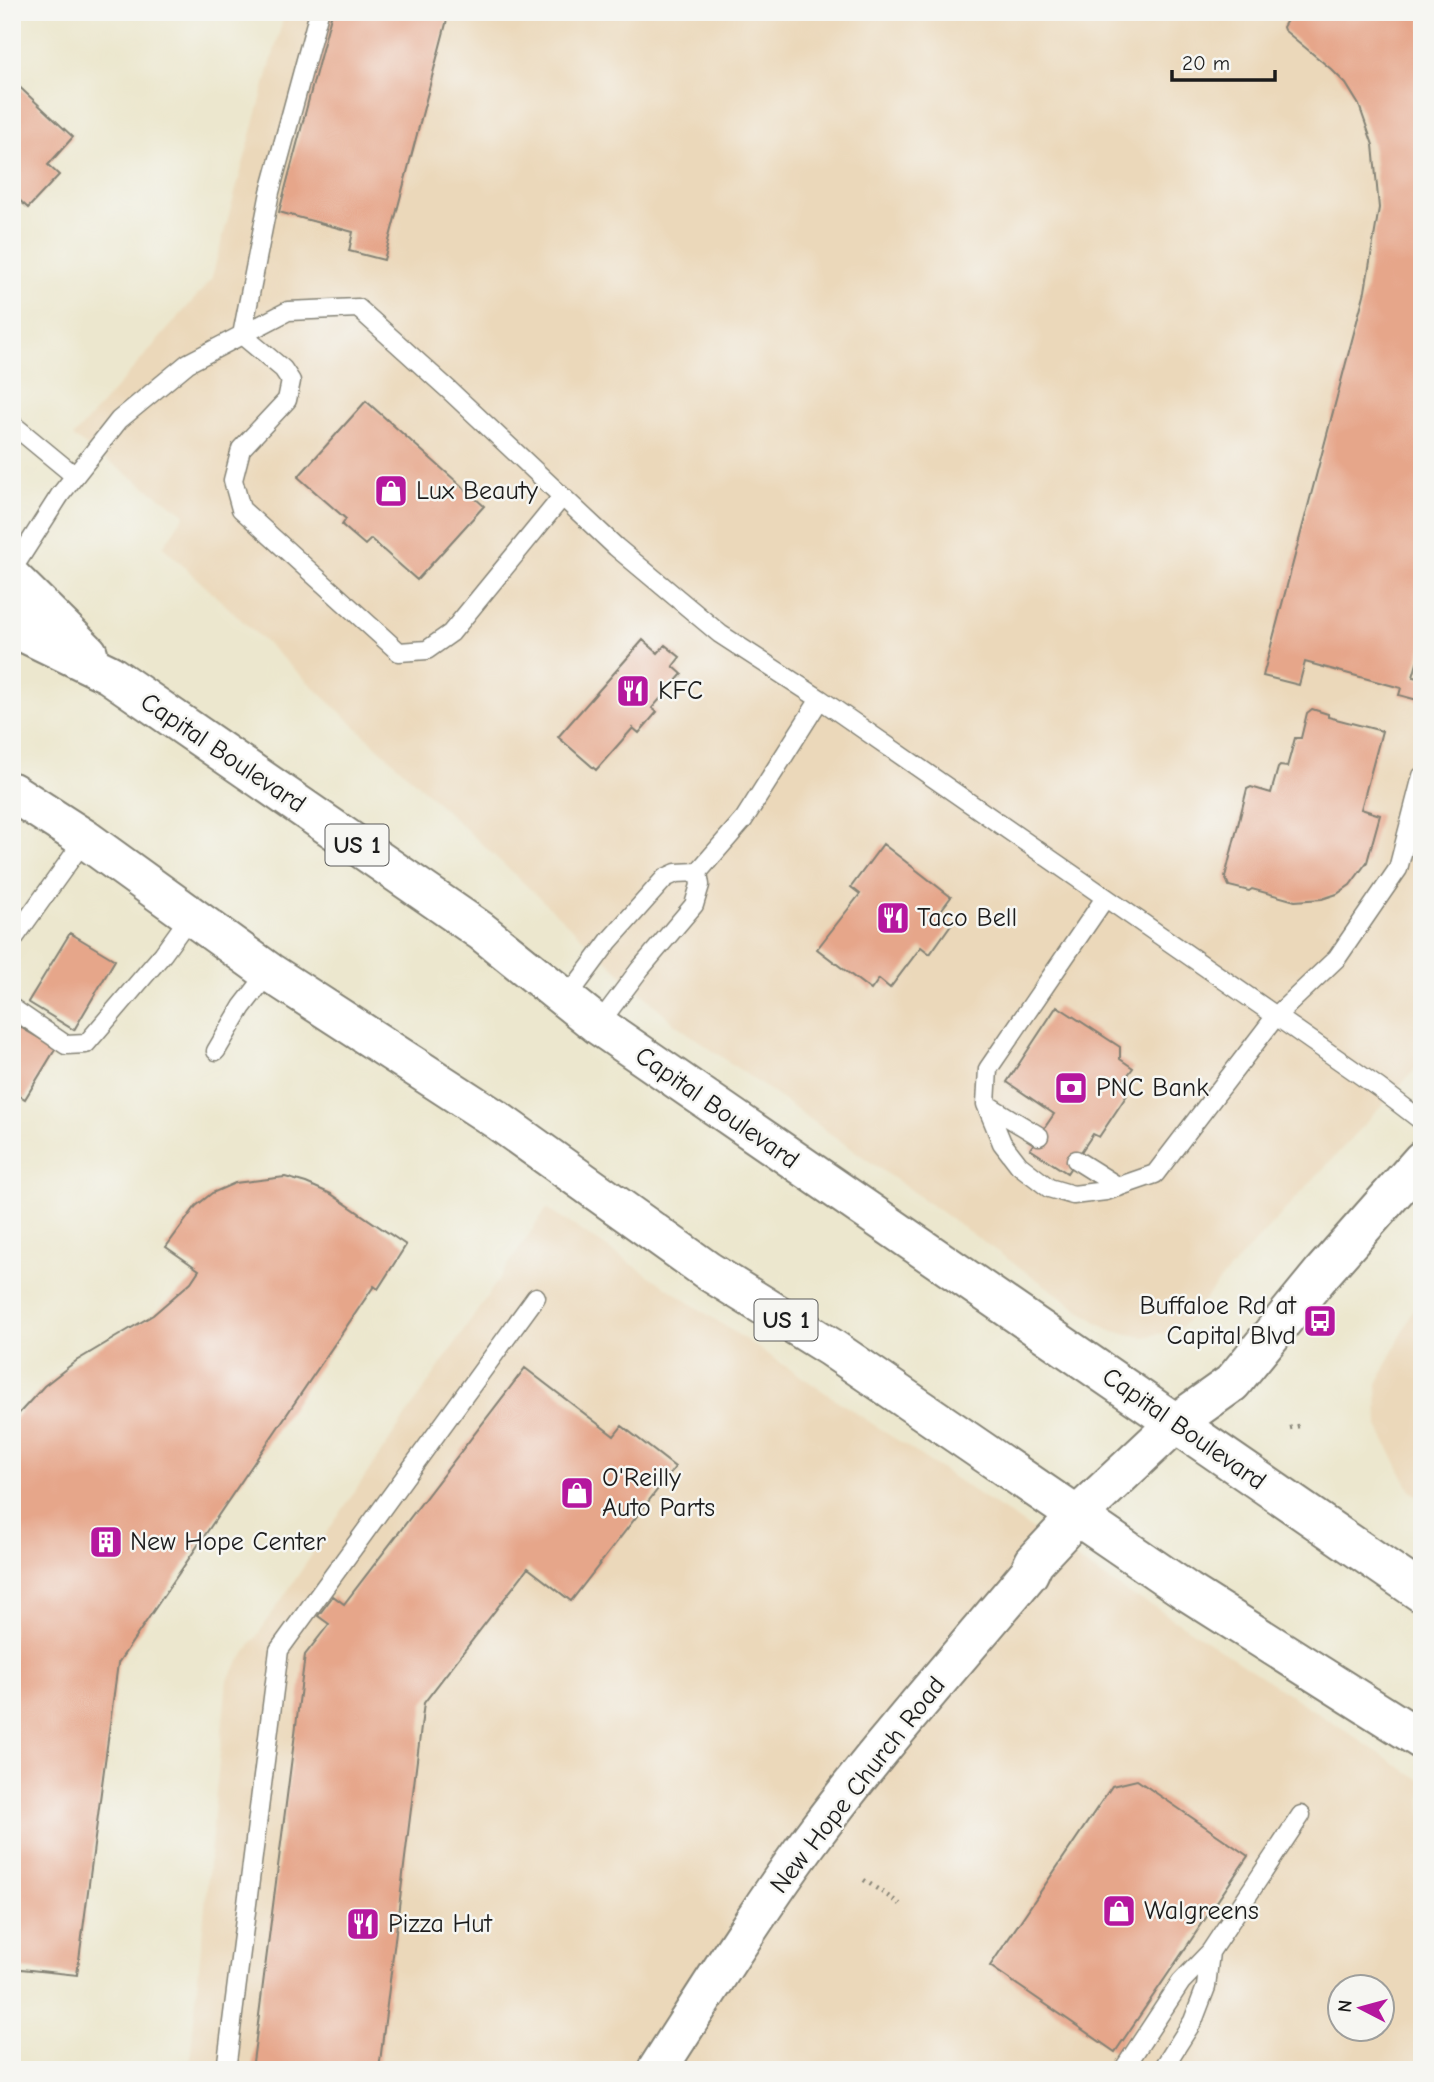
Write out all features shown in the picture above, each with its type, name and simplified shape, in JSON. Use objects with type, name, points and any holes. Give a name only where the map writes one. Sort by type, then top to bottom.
[{"type":"main road","points":[[12,578],[109,674]]},
{"type":"main road","name":"Capital Boulevard","points":[[12,627],[109,674],[481,931],[597,1025],[1422,1593]]},
{"type":"main road","name":"US 1","points":[[12,792],[85,839],[269,972],[497,1120],[708,1271],[830,1347],[1188,1592],[1422,1740]]},
{"type":"main road","name":"New Hope Church Road","points":[[657,2070],[741,1939],[808,1843],[1029,1573],[1034,1562],[1078,1515],[1177,1422],[1232,1383],[1321,1273],[1422,1160]]},
{"type":"lane","points":[[242,335],[270,192],[319,12]]},
{"type":"lane","points":[[12,570],[75,476],[119,419],[188,363],[288,311],[358,308],[615,547],[720,634],[820,699],[1276,1016],[1422,1121]]},
{"type":"lane","points":[[242,335],[283,369],[291,381],[287,400],[241,449],[233,480],[241,509],[399,652],[428,650],[451,632],[562,497]]},
{"type":"lane","points":[[12,424],[75,476]]},
{"type":"lane","points":[[566,999],[609,941],[665,878],[676,873],[698,872],[744,818],[820,699]]},
{"type":"lane","points":[[1105,898],[988,1069],[986,1104],[1002,1143],[1019,1165],[1049,1188],[1073,1195],[1106,1191],[1155,1174],[1276,1016],[1337,958],[1398,869],[1422,776]]},
{"type":"lane","points":[[12,941],[85,839]]},
{"type":"lane","points":[[597,1025],[694,905],[700,885],[698,872]]},
{"type":"lane","points":[[12,1008],[66,1045],[86,1044],[163,954],[191,915]]},
{"type":"lane","points":[[215,1051],[242,1007],[269,972]]},
{"type":"lane","points":[[986,1104],[1039,1136]]},
{"type":"lane","points":[[1076,1160],[1119,1187]]},
{"type":"lane","points":[[226,2070],[279,1650],[536,1297]]},
{"type":"lane","points":[[1123,2070],[1181,1982],[1210,1952],[1301,1815]]},
{"type":"lane","points":[[1162,2070],[1193,2021],[1206,1987],[1210,1952]]},
{"type":"path","points":[[1290,1428],[1299,1426]]},
{"type":"path","points":[[864,1880],[900,1905]]},
{"type":"shaded area","points":[[285,12],[1422,12],[1422,1062],[1224,1276],[1179,1330],[1143,1337],[1108,1330],[675,1024],[163,547],[185,514],[73,437],[211,280]]},
{"type":"shaded area","points":[[547,1208],[1129,1594],[1155,1607],[1422,1781],[1422,2070],[189,2070],[227,1680]]},
{"type":"shaded area","points":[[1422,1293],[1422,1499],[1411,1491],[1378,1427],[1377,1384]]},
{"type":"building","points":[[332,12],[449,12],[384,260],[349,251],[353,232],[279,212]]},
{"type":"building","points":[[1285,12],[1422,12],[1422,646],[1413,677],[1422,679],[1421,701],[1399,695],[1401,688],[1305,662],[1299,685],[1263,676],[1365,291],[1379,208],[1373,145],[1359,105],[1346,84],[1331,69],[1284,30],[1290,15]]},
{"type":"building","points":[[12,80],[73,137],[48,165],[59,175],[28,208],[16,197],[12,201]]},
{"type":"building","name":"Lux Beauty","points":[[366,401],[484,506],[417,580],[371,539],[365,545],[342,525],[346,519],[298,477]]},
{"type":"building","name":"KFC","points":[[643,640],[658,653],[665,645],[680,657],[673,666],[682,674],[652,708],[657,712],[639,733],[633,728],[596,770],[558,737]]},
{"type":"building","points":[[1312,709],[1328,714],[1328,717],[1382,731],[1361,809],[1380,815],[1367,862],[1350,885],[1337,894],[1322,899],[1295,901],[1252,889],[1249,891],[1229,886],[1225,877],[1247,789],[1251,787],[1271,793],[1278,768],[1287,767],[1295,738],[1301,738],[1307,713]]},
{"type":"building","name":"Taco Bell","points":[[883,844],[951,897],[939,913],[952,923],[930,954],[921,947],[890,988],[879,979],[871,990],[817,949],[860,894],[851,887]]},
{"type":"building","points":[[70,933],[115,960],[74,1030],[28,1002]]},
{"type":"building","name":"PNC Bank","points":[[1057,1006],[1120,1047],[1120,1059],[1133,1068],[1124,1080],[1127,1095],[1099,1137],[1093,1134],[1067,1173],[1030,1149],[1054,1114],[1007,1082]]},
{"type":"building","points":[[18,1026],[56,1048],[25,1099],[12,1091],[12,1027],[16,1030]]},
{"type":"building","name":"New Hope Center","points":[[285,1177],[331,1194],[406,1245],[378,1289],[374,1286],[118,1663],[77,1975],[12,1968],[12,1421],[44,1386],[76,1361],[153,1315],[191,1282],[199,1270],[166,1247],[196,1206],[212,1193],[235,1183]]},
{"type":"building","points":[[525,1368],[614,1436],[622,1426],[675,1467],[571,1601],[528,1568],[424,1703],[379,2070],[252,2070],[305,1655],[329,1624],[318,1616],[333,1596],[344,1604]]},
{"type":"building","name":"Walgreens","points":[[1137,1780],[1248,1856],[1115,2052],[990,1966],[1112,1786]]},
{"type":"place","name":"Lux Beauty","points":[[391,491]]},
{"type":"place","name":"KFC","points":[[633,691]]},
{"type":"place","name":"Taco Bell","points":[[893,918]]},
{"type":"place","name":"PNC Bank","points":[[1071,1088]]},
{"type":"place","name":"Buffaloe Rd at Capital Blvd","points":[[1320,1321]]},
{"type":"place","name":"O'Reilly Auto Parts","points":[[577,1493]]},
{"type":"place","name":"New Hope Center","points":[[106,1542]]},
{"type":"place","name":"Walgreens","points":[[1119,1911]]},
{"type":"place","name":"Pizza Hut","points":[[363,1924]]}]
